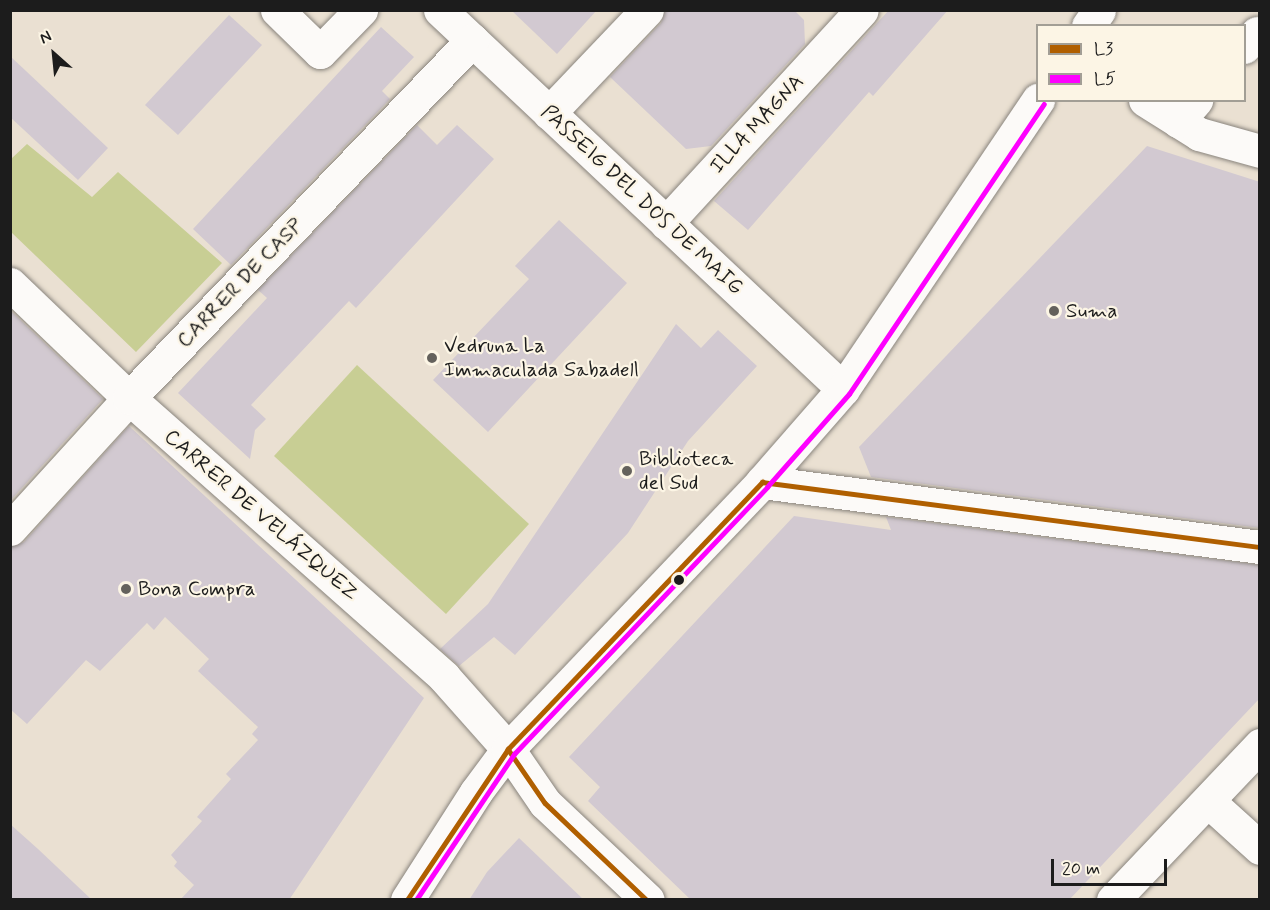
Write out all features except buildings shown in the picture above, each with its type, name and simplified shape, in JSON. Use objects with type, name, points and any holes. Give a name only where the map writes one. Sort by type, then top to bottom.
[{"type":"street","points":[[277,10],[320,52],[362,10]]},
{"type":"street","name":"PASSEIG DEL DOS DE MAIG","points":[[440,10],[843,389]]},
{"type":"street","points":[[549,113],[647,10]]},
{"type":"street","points":[[1089,24],[1098,10]]},
{"type":"street","name":"ILLA MAGNA","points":[[666,223],[848,15]]},
{"type":"street","name":"CARRER DE CASP","points":[[10,529],[129,398],[472,40]]},
{"type":"street","points":[[407,900],[476,792],[508,749],[762,482],[843,389],[1037,102]]},
{"type":"street","points":[[1153,102],[1187,111],[1199,134],[1260,152]]},
{"type":"street","name":"CARRER DE VELÁZQUEZ","points":[[10,284],[129,398],[444,677],[508,749],[545,803],[648,900]]},
{"type":"street","points":[[762,482],[1260,547]]},
{"type":"street","points":[[1113,900],[1260,745]]},
{"type":"street","points":[[1208,801],[1260,848]]},
{"type":"green space","points":[[27,144],[92,197],[118,172],[222,263],[136,352],[11,232],[11,159]]},
{"type":"green space","points":[[357,365],[529,524],[446,614],[274,456]]},
{"type":"transit line","name":"L5","points":[[416,900],[514,754],[767,487],[849,394],[1044,104]]},
{"type":"transit line","name":"L3","points":[[762,482],[1260,547]]},
{"type":"transit line","name":"L3","points":[[407,900],[508,749],[762,482]]},
{"type":"transit line","name":"L3","points":[[508,749],[545,803],[647,900]]},
{"type":"place","name":"Suma","points":[[1054,311]]},
{"type":"place","name":"Vedruna La Immaculada Sabadell","points":[[432,358]]},
{"type":"place","name":"Biblioteca del Sud","points":[[627,471]]},
{"type":"place","name":"Bona Compra","points":[[126,589]]}]
